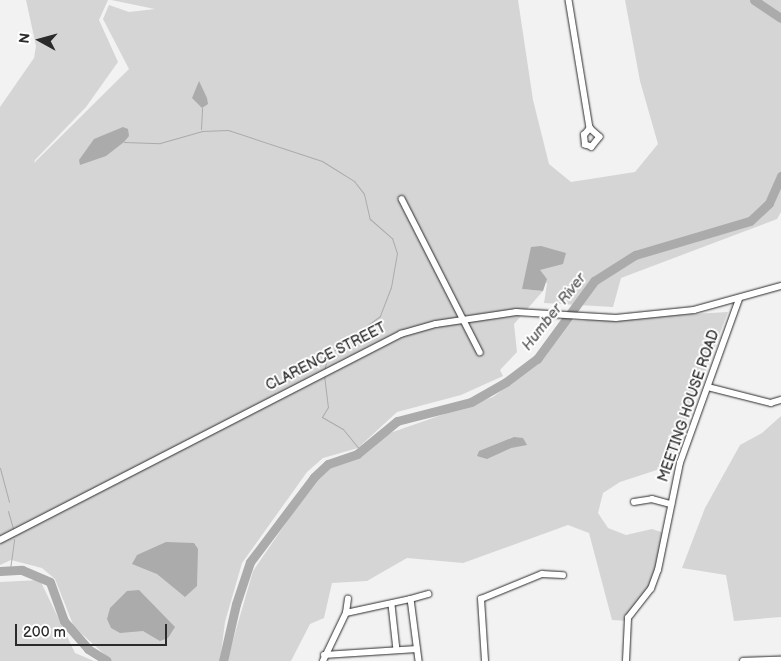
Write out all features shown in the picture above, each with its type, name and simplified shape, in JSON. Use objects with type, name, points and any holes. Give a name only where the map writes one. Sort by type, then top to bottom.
[{"type":"street","points":[[570,0],[590,128]]},
{"type":"street","points":[[402,199],[462,320],[480,352]]},
{"type":"street","name":"CLARENCE STREET","points":[[0,540],[379,342],[462,320],[516,312],[578,318],[616,318],[685,311],[739,299],[781,286]]},
{"type":"street","name":"MEETING HOUSE ROAD","points":[[626,661],[628,618],[651,589],[680,464],[739,299]]},
{"type":"street","points":[[708,386],[771,403],[781,400]]},
{"type":"street","points":[[634,502],[652,500],[671,504]]},
{"type":"street","points":[[485,661],[481,599],[542,574],[563,575]]},
{"type":"street","points":[[346,613],[392,605],[428,594]]},
{"type":"street","points":[[348,599],[346,613],[340,630],[330,640],[324,658],[417,649]]},
{"type":"street","points":[[411,599],[419,661]]},
{"type":"street","points":[[392,605],[397,650]]},
{"type":"street","points":[[743,661],[781,660]]},
{"type":"shaded area","points":[[26,0],[108,0],[99,20],[118,62],[86,107],[34,163],[129,69],[103,19],[109,5],[129,12],[155,9],[111,0],[518,0],[533,100],[549,164],[571,182],[635,172],[658,144],[640,81],[625,0],[781,0],[781,212],[777,219],[621,278],[613,307],[544,303],[547,284],[539,270],[553,251],[522,289],[543,291],[514,324],[517,352],[500,370],[503,376],[461,395],[397,412],[358,448],[323,458],[307,472],[242,563],[225,622],[220,661],[112,661],[74,627],[55,579],[42,568],[11,560],[0,565],[0,107],[34,58],[36,46]]},
{"type":"shaded area","points":[[199,81],[208,104],[202,108],[192,98]]},
{"type":"shaded area","points":[[123,127],[128,129],[129,136],[124,142],[106,156],[80,165],[79,160],[94,139]]},
{"type":"shaded area","points":[[541,246],[566,253],[563,264],[540,270],[547,279],[543,291],[522,289],[531,247]]},
{"type":"shaded area","points":[[728,312],[669,466],[620,482],[603,493],[598,513],[608,528],[626,535],[652,529],[667,534],[654,585],[627,621],[612,620],[589,533],[568,525],[463,563],[407,558],[367,581],[332,583],[324,618],[310,624],[291,661],[227,661],[253,571],[321,472],[353,460],[390,433],[493,397],[544,358],[570,321]]},
{"type":"shaded area","points":[[781,416],[781,617],[734,621],[726,575],[682,568],[705,508],[740,445],[762,433]]},
{"type":"shaded area","points":[[514,437],[523,438],[527,445],[511,448],[487,459],[477,456],[479,451]]},
{"type":"shaded area","points":[[166,542],[194,543],[198,549],[197,586],[185,597],[157,574],[132,564],[137,555]]},
{"type":"shaded area","points":[[40,580],[75,653],[94,661],[0,661],[0,582]]},
{"type":"shaded area","points":[[139,590],[175,627],[168,638],[160,641],[143,631],[120,633],[111,628],[107,619],[110,608],[127,591]]},
{"type":"waterway","points":[[754,0],[781,18]]},
{"type":"waterway","points":[[201,129],[202,108]]},
{"type":"waterway","points":[[124,142],[160,143],[202,131],[228,130],[322,161],[354,181],[364,194],[370,219],[392,238],[397,253],[391,287],[380,316],[328,355],[324,371]]},
{"type":"waterway","name":"Humber River","points":[[223,661],[236,604],[250,562],[314,477],[328,464],[357,454],[397,421],[471,402],[506,382],[537,359],[594,281],[635,255],[750,221],[769,203],[781,176]]},
{"type":"waterway","points":[[324,375],[328,407],[322,417],[343,429],[361,451]]},
{"type":"waterway","points":[[0,468],[9,502]]},
{"type":"waterway","points":[[8,511],[13,529]]},
{"type":"waterway","points":[[10,569],[14,539]]},
{"type":"waterway","name":"Humber River","points":[[0,571],[22,570],[50,582],[64,621],[88,649],[107,661]]}]
